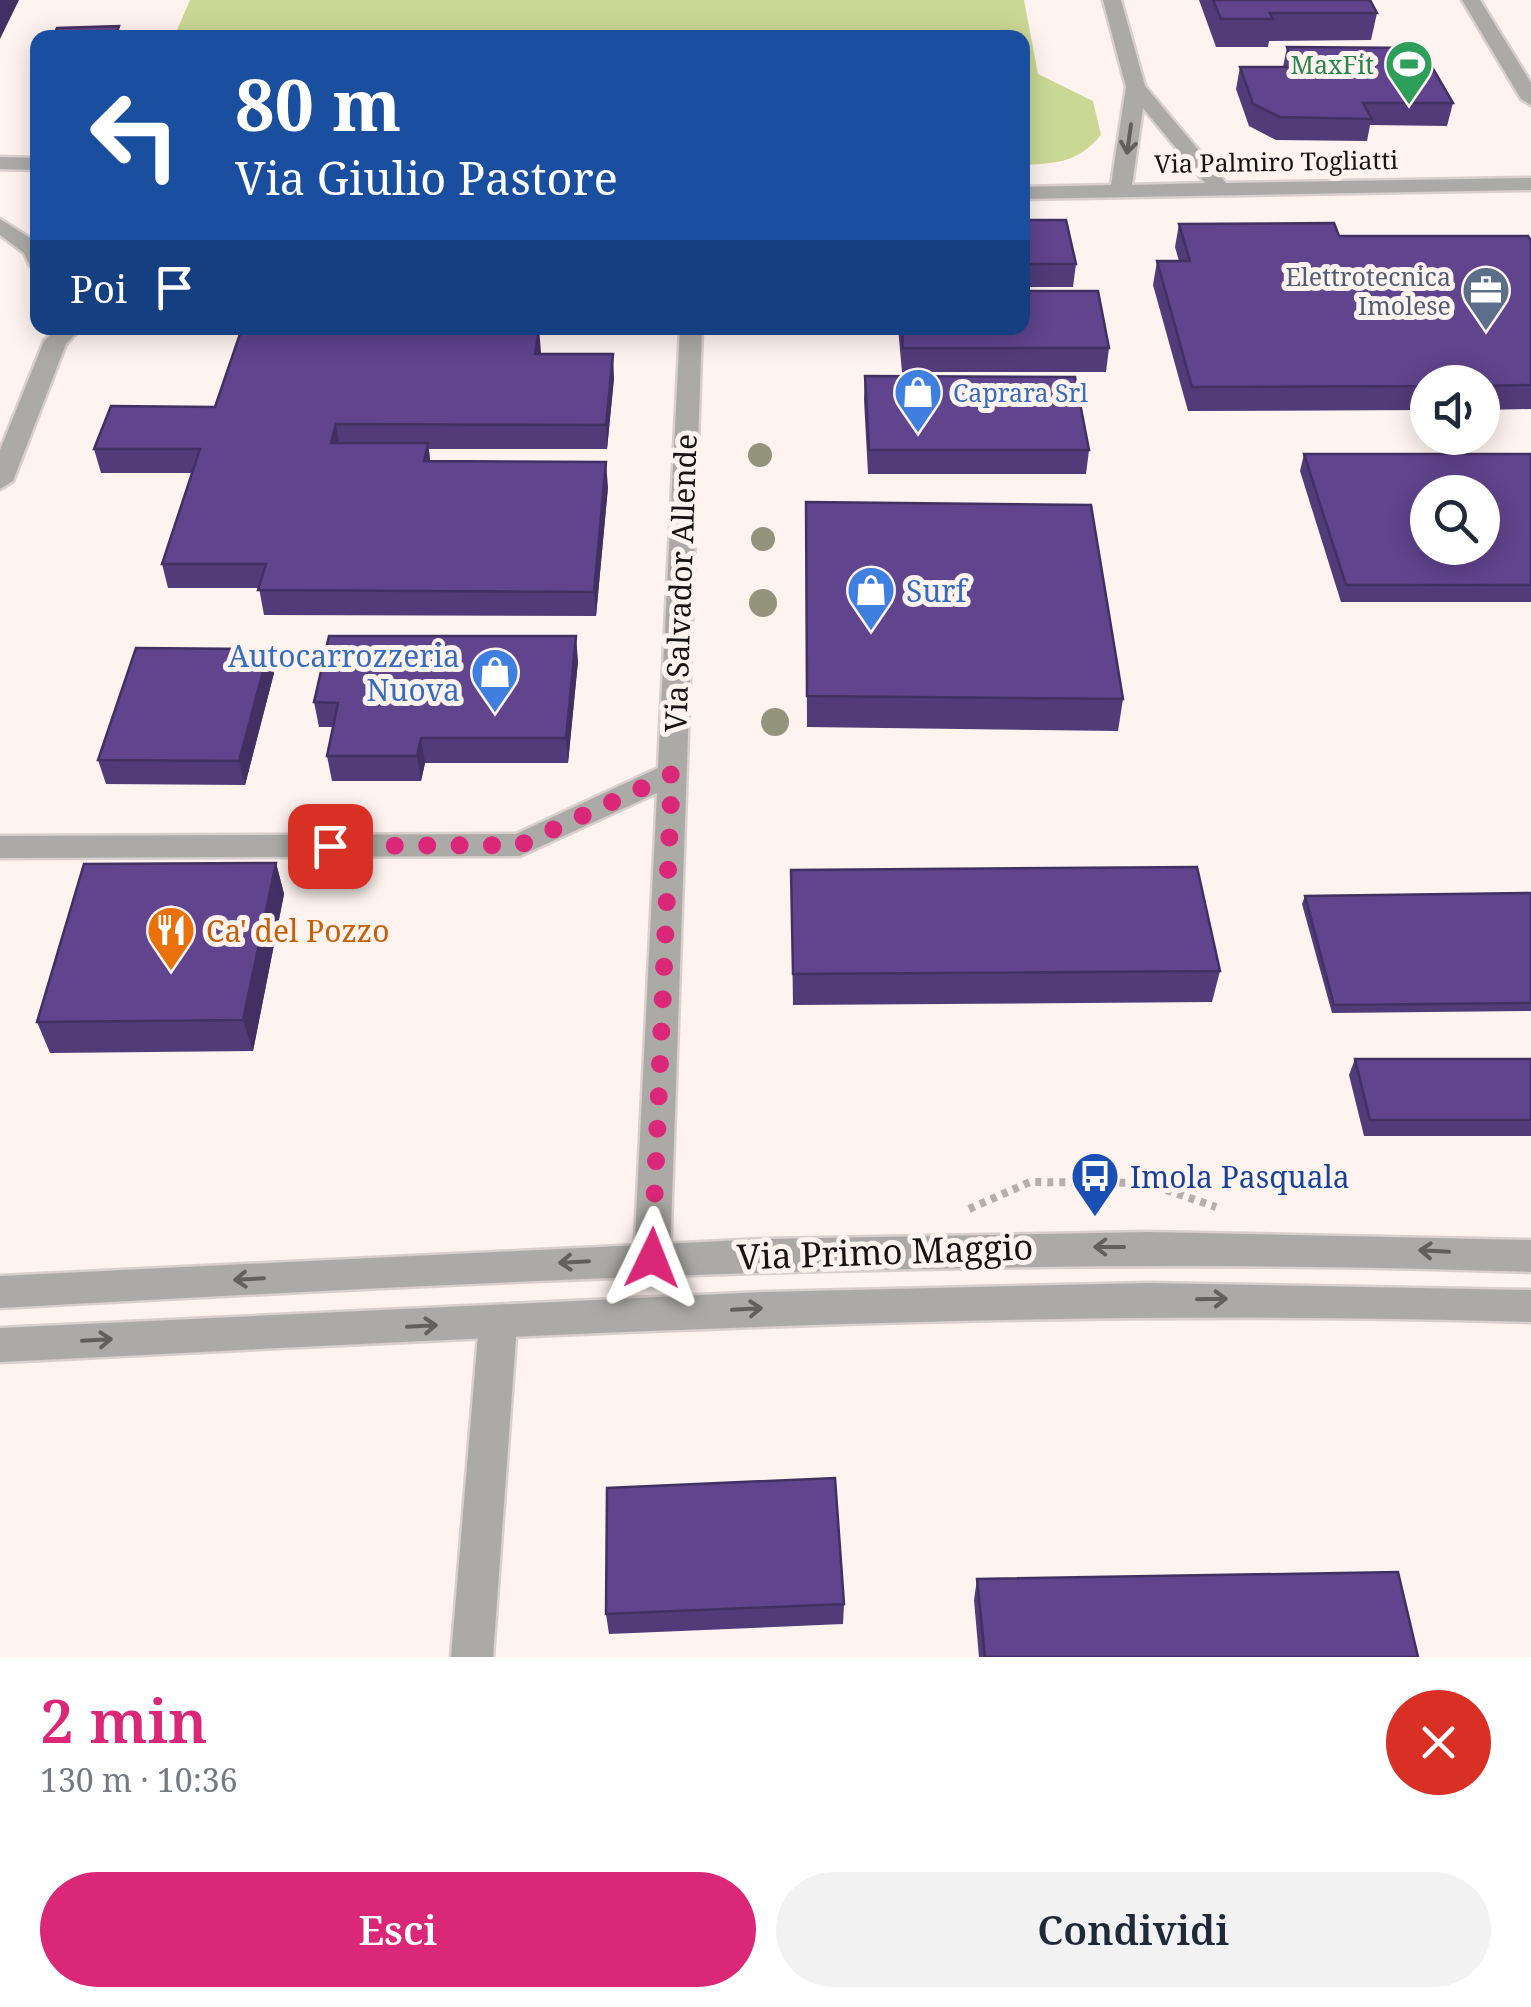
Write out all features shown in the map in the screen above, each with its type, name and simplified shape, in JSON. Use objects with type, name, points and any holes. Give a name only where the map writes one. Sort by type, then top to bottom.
[{"type":"street","points":[[1112,0],[1136,87],[1121,192]]},
{"type":"street","points":[[1471,0],[1531,99]]},
{"type":"street","points":[[1136,87],[1221,190]]},
{"type":"street","points":[[0,163],[30,164]]},
{"type":"street","name":"Via Palmiro Togliatti","points":[[1030,193],[1531,184]]},
{"type":"street","points":[[0,224],[30,247]]},
{"type":"street","points":[[0,481],[59,335]]},
{"type":"street","name":"Via Salvador Allende","points":[[652,1258],[691,335]]},
{"type":"street","points":[[0,847],[520,845],[672,774]]},
{"type":"street","name":"Via Primo Maggio","points":[[0,1292],[652,1258],[1037,1247],[1301,1246],[1531,1256]]},
{"type":"street","name":"Via Primo Maggio","points":[[0,1345],[823,1305],[1341,1297],[1531,1306]]},
{"type":"street","points":[[472,1657],[498,1322]]},
{"type":"green space","points":[[190,0],[1024,0],[1030,30],[177,30]]},
{"type":"green space","points":[[1030,32],[1038,74],[1093,101],[1101,135],[1075,156],[1030,164]]},
{"type":"building","points":[[1213,0],[1370,0],[1377,13],[1270,13],[1273,19],[1221,19]]},
{"type":"building","points":[[119,26],[118,30],[57,28]]},
{"type":"building","points":[[1287,47],[1421,48],[1453,103],[1363,103],[1372,119],[1280,117],[1253,104],[1240,67],[1295,67]]},
{"type":"building","points":[[1030,220],[1066,220],[1076,264],[1030,264]]},
{"type":"building","points":[[1334,223],[1339,236],[1528,236],[1531,385],[1500,386],[1500,365],[1410,365],[1410,386],[1192,387],[1157,261],[1190,261],[1179,224]]},
{"type":"building","points":[[1030,291],[1098,291],[1109,348],[903,348],[902,335],[1030,335]]},
{"type":"building","points":[[240,335],[538,335],[535,354],[613,354],[606,425],[336,424],[331,443],[428,443],[424,461],[606,462],[594,592],[258,590],[266,564],[162,564],[200,449],[94,449],[111,406],[215,407]]},
{"type":"building","points":[[865,376],[1075,377],[1089,450],[869,450]]},
{"type":"building","points":[[1304,454],[1531,454],[1531,585],[1346,585]]},
{"type":"building","points":[[806,502],[1091,505],[1123,699],[807,696]]},
{"type":"building","points":[[329,636],[576,636],[566,738],[421,738],[417,756],[327,756],[338,703],[314,702]]},
{"type":"building","points":[[136,648],[269,649],[239,761],[98,760]]},
{"type":"building","name":"Ca' del Pozzo","points":[[276,863],[243,1020],[37,1022],[84,864]]},
{"type":"building","points":[[1197,867],[1220,971],[793,974],[791,870]]},
{"type":"building","points":[[1531,893],[1531,1003],[1334,1005],[1305,896]]},
{"type":"building","points":[[1355,1059],[1531,1059],[1531,1120],[1370,1120]]},
{"type":"building","points":[[835,1478],[844,1604],[606,1614],[607,1488]]},
{"type":"building","points":[[1398,1572],[1418,1657],[985,1657],[977,1579]]},
{"type":"place","name":"MaxFit","points":[[1409,106]]},
{"type":"place","name":"Elettrotecnica Imolese","points":[[1486,332]]},
{"type":"place","name":"Caprara Srl","points":[[918,434]]},
{"type":"place","name":"Surf","points":[[871,632]]},
{"type":"place","name":"Autocarrozzeria Nuova","points":[[495,714]]},
{"type":"place","name":"Ca' del Pozzo","points":[[171,972]]},
{"type":"place","name":"Imola Pasquala","points":[[1095,1218]]},
{"type":"route","points":[[330,846],[520,845],[672,774],[652,1258]]}]
